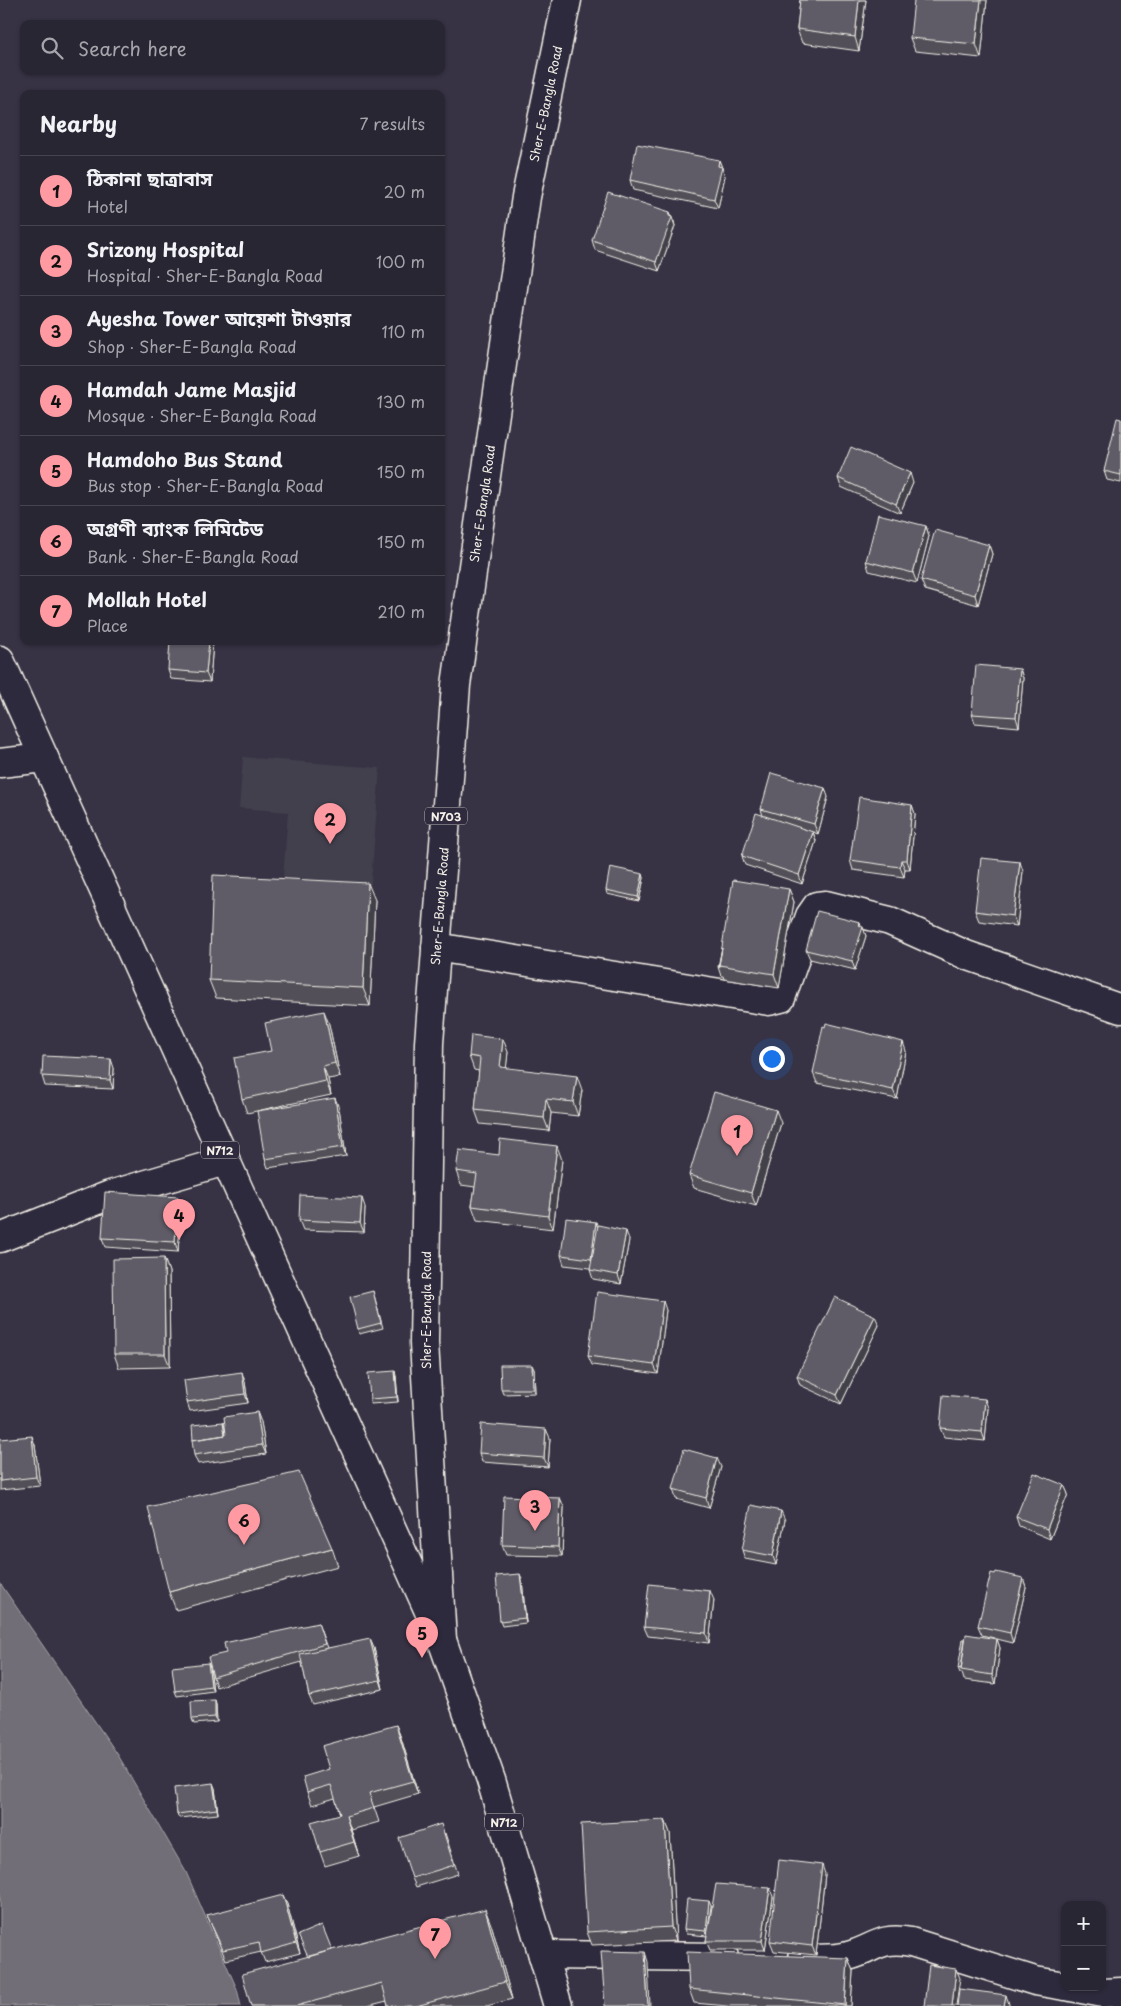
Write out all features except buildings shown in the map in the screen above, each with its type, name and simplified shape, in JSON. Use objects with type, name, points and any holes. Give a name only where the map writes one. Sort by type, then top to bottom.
[{"type":"main road","name":"Sher-E-Bangla Road","points":[[442,1640],[424,1344],[429,1043],[436,947],[456,685],[526,197],[566,0]]},
{"type":"main road","name":"N712","points":[[0,660],[442,1640],[491,1780],[558,2006]]},
{"type":"main road","points":[[0,763],[44,758]]},
{"type":"main road","points":[[436,947],[769,1001],[781,998],[810,916],[817,906],[826,905],[890,921],[966,955],[1121,1009]]},
{"type":"main road","points":[[0,1238],[110,1194],[225,1161]]},
{"type":"main road","points":[[781,1958],[830,1959],[850,1955],[879,1942],[895,1939],[911,1942],[1035,1982],[1061,1985]]},
{"type":"main road","points":[[543,1955],[751,1958]]},
{"type":"main road","points":[[1093,1991],[1104,1993],[1121,1992]]},
{"type":"shaded area","points":[[243,757],[380,768],[371,884],[283,877],[288,812],[239,808]]},
{"type":"shaded area","points":[[0,1583],[118,1755],[186,1872],[237,1989],[241,2006],[0,2006]]},
{"type":"place","name":"Srizony Hospital","points":[[330,844]]},
{"type":"place","name":"ঠিকানা ছাত্রাবাস","points":[[737,1156]]},
{"type":"place","name":"Hamdah Jame Masjid","points":[[179,1240]]},
{"type":"place","name":"Ayesha Tower আয়েশা টাওয়ার","points":[[535,1531]]},
{"type":"place","name":"অগ্রণী ব্যাংক লিমিটেড","points":[[244,1545]]},
{"type":"place","name":"Hamdoho Bus Stand","points":[[422,1658]]},
{"type":"place","name":"Mollah Hotel","points":[[435,1959]]}]
